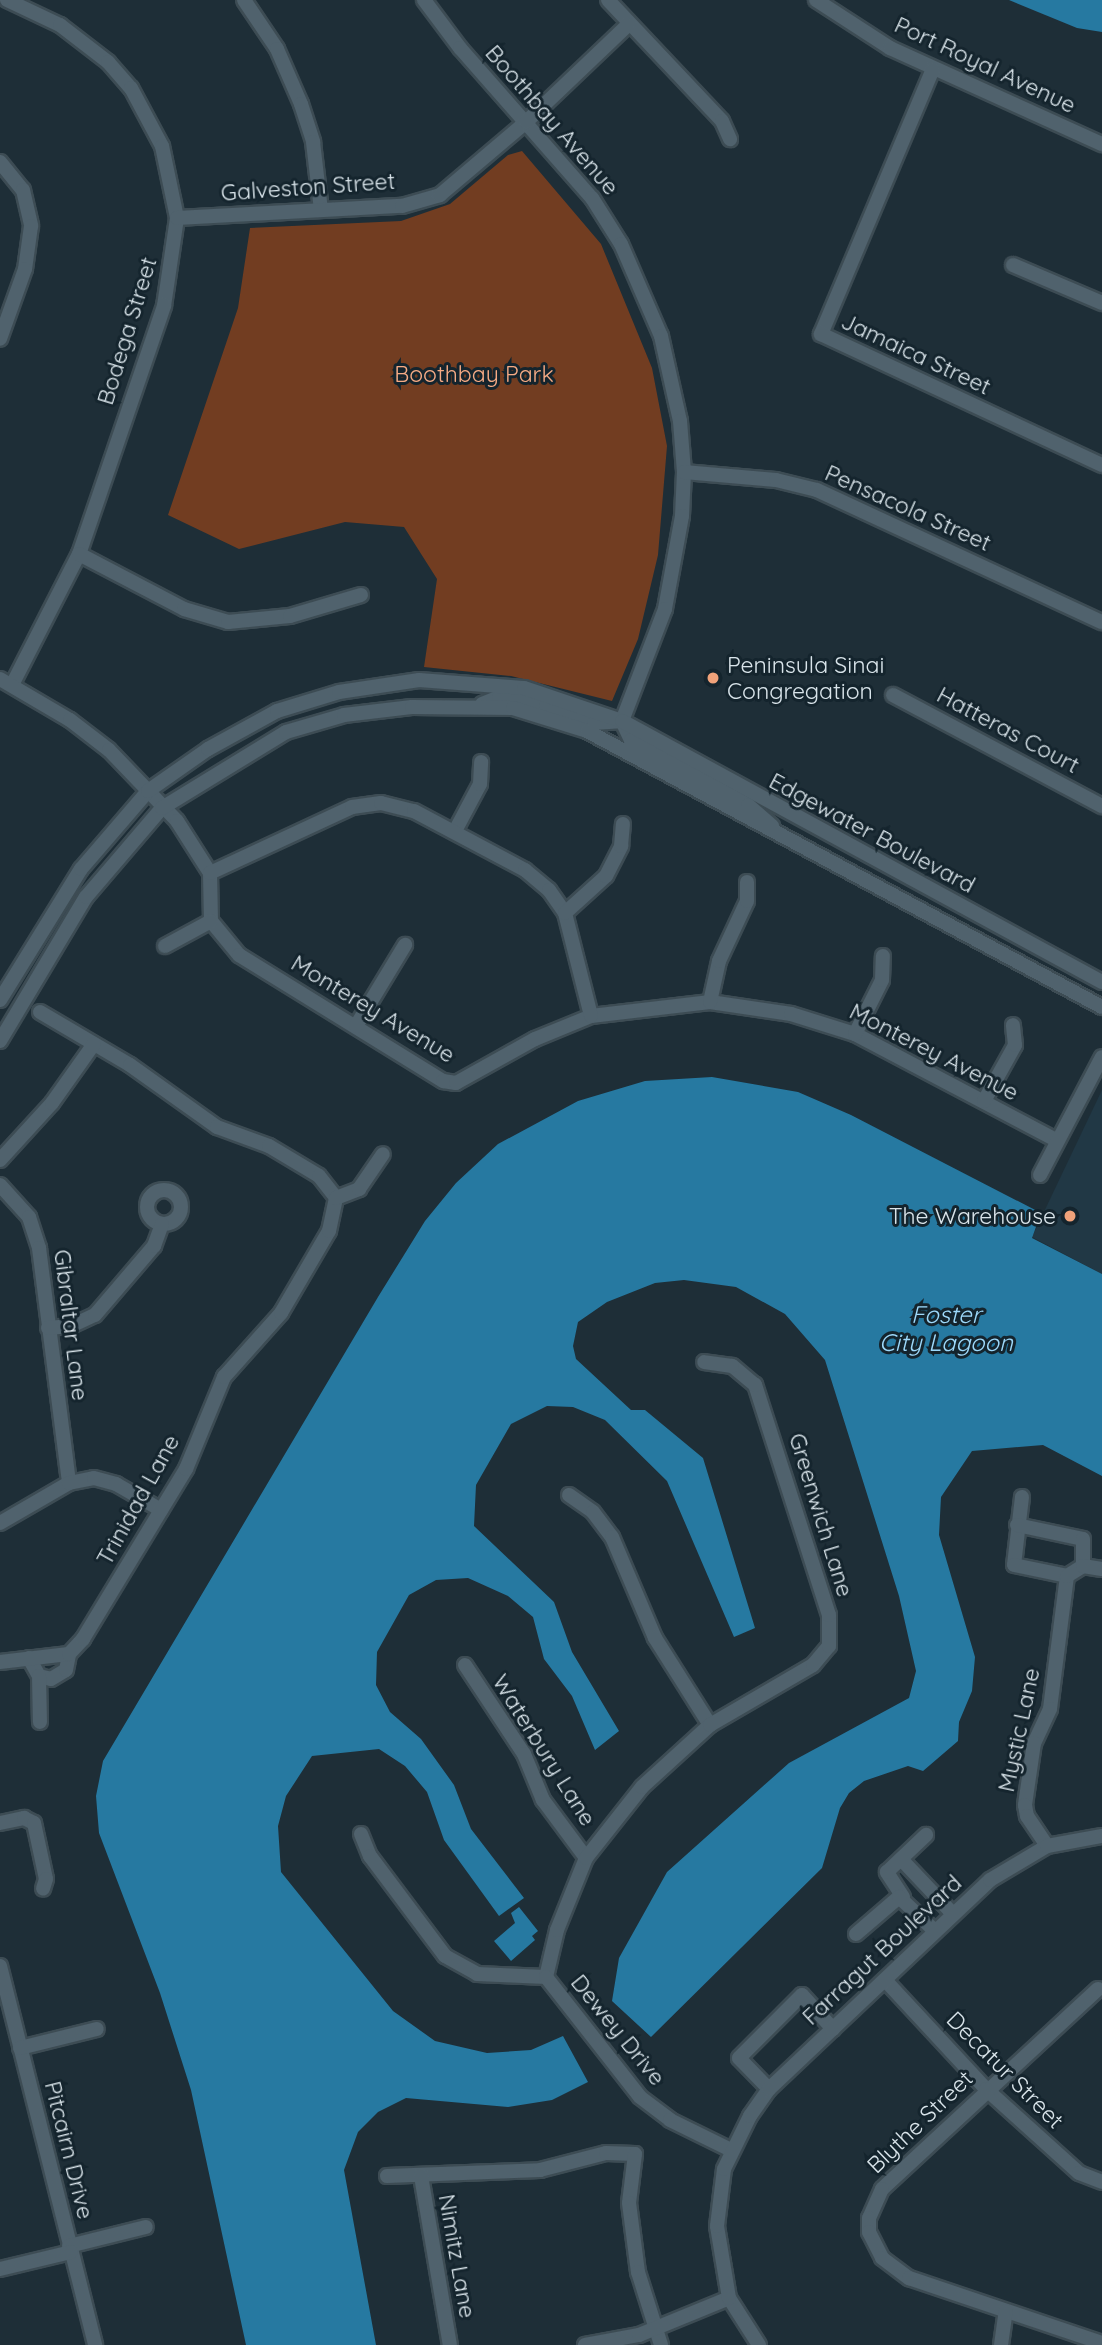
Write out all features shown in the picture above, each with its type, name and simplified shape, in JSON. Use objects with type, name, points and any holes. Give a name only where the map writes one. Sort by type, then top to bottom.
[{"type":"street","name":"Bodega Street","points":[[6,682],[79,554],[164,306],[177,218],[162,146],[131,88],[108,62],[60,25],[7,0]]},
{"type":"street","points":[[244,0],[276,49],[301,104],[313,142],[321,210]]},
{"type":"street","name":"Boothbay Avenue","points":[[424,0],[592,198],[648,299],[674,382],[684,472],[678,547],[665,609],[622,721]]},
{"type":"street","points":[[608,0],[628,25],[722,121],[730,139]]},
{"type":"street","name":"Port Royal Avenue","points":[[816,0],[856,28],[933,69],[1102,144]]},
{"type":"street","name":"Galveston Street","points":[[177,218],[402,206],[440,195],[526,122],[628,25]]},
{"type":"street","name":"Jamaica Street","points":[[933,69],[821,334],[1102,465]]},
{"type":"street","points":[[0,162],[23,190],[32,226],[25,270],[0,339]]},
{"type":"street","points":[[1013,265],[1102,303]]},
{"type":"street","name":"Pensacola Street","points":[[684,472],[776,480],[817,490],[1102,622]]},
{"type":"street","points":[[79,554],[184,609],[228,622],[290,616],[360,595]]},
{"type":"street","name":"Edgewater Boulevard","points":[[0,1000],[81,869],[148,791],[208,749],[277,711],[339,692],[396,683],[452,680],[524,688],[622,721],[1102,982]]},
{"type":"street","points":[[6,682],[70,720],[109,750],[190,839],[210,873],[211,920],[165,946]]},
{"type":"street","name":"Hatteras Court","points":[[894,695],[1102,806]]},
{"type":"street","name":"Edgewater Boulevard","points":[[478,707],[499,697],[547,705],[594,723],[622,721]]},
{"type":"street","name":"Edgewater Boulevard","points":[[0,1041],[86,897],[163,808],[286,733],[344,715],[478,707],[535,712],[587,731],[795,845],[1102,1007]]},
{"type":"street","name":"Edgewater Boulevard","points":[[622,721],[631,740],[748,805],[795,845]]},
{"type":"street","points":[[455,831],[480,784],[481,762]]},
{"type":"street","points":[[210,873],[339,812],[368,803],[397,806],[455,831],[537,878],[565,913],[591,1016]]},
{"type":"street","points":[[565,913],[606,876],[621,846],[623,824]]},
{"type":"street","points":[[710,1002],[719,961],[747,901],[747,882]]},
{"type":"street","name":"Monterey Avenue","points":[[211,920],[239,955],[425,1071],[456,1083],[536,1039],[591,1016],[710,1002],[791,1014],[855,1034],[1056,1140]]},
{"type":"street","points":[[356,1026],[405,944]]},
{"type":"street","points":[[855,1034],[882,980],[883,956]]},
{"type":"street","points":[[40,1012],[94,1044],[217,1127],[269,1146],[319,1176],[336,1198],[359,1189],[383,1154]]},
{"type":"street","points":[[984,1101],[1014,1045],[1013,1025]]},
{"type":"street","points":[[0,1160],[52,1103],[94,1044]]},
{"type":"street","points":[[1040,1175],[1056,1140],[1102,1057]]},
{"type":"street","name":"Gibraltar Lane","points":[[0,1185],[29,1217],[35,1231],[69,1483]]},
{"type":"street","name":"Trinidad Lane","points":[[39,1676],[51,1679],[62,1675],[69,1654],[94,1624],[186,1469],[216,1389],[281,1313],[329,1230],[336,1198]]},
{"type":"street","points":[[48,1328],[71,1326],[95,1315],[154,1246],[162,1224]]},
{"type":"street","name":"Greenwich Lane","points":[[546,1977],[557,1930],[586,1857],[642,1787],[710,1725],[813,1665],[829,1646],[829,1615],[755,1385],[732,1366],[704,1362]]},
{"type":"street","points":[[0,1523],[69,1483],[104,1479],[161,1510]]},
{"type":"street","points":[[569,1495],[593,1512],[612,1537],[655,1638],[710,1725]]},
{"type":"street","points":[[1022,1497],[1014,1565],[1067,1576],[1083,1566],[1102,1569]]},
{"type":"street","points":[[1017,1525],[1076,1534],[1085,1547],[1083,1566]]},
{"type":"street","name":"Mystic Lane","points":[[1047,1846],[1027,1816],[1025,1805],[1034,1743],[1050,1709],[1067,1576]]},
{"type":"street","points":[[0,1662],[69,1654]]},
{"type":"street","points":[[29,1658],[39,1676],[40,1722]]},
{"type":"street","name":"Waterbury Lane","points":[[465,1665],[524,1754],[543,1801],[586,1857]]},
{"type":"street","points":[[0,1822],[24,1818],[34,1823],[46,1879],[43,1889]]},
{"type":"street","points":[[361,1834],[370,1856],[445,1956],[477,1974],[546,1977]]},
{"type":"street","points":[[926,1835],[887,1872],[887,1878],[935,1931]]},
{"type":"street","name":"Farragut Boulevard","points":[[731,2150],[769,2089],[990,1880],[1047,1846],[1102,1836]]},
{"type":"street","points":[[901,1859],[953,1914]]},
{"type":"street","points":[[856,1934],[891,1901],[903,1897]]},
{"type":"street","name":"Pitcairn Drive","points":[[0,1966],[95,2345]]},
{"type":"street","name":"Dewey Drive","points":[[546,1977],[640,2097],[680,2126],[731,2150]]},
{"type":"street","name":"Decatur Street","points":[[885,1980],[986,2089],[1079,2173],[1102,2182]]},
{"type":"street","name":"Blythe Street","points":[[1098,1990],[986,2089],[882,2189],[869,2218],[869,2232],[881,2258],[900,2274],[1102,2343]]},
{"type":"street","points":[[769,2089],[738,2058],[802,1995],[833,2029]]},
{"type":"street","points":[[20,2048],[97,2029]]},
{"type":"street","points":[[731,2150],[717,2227],[729,2298],[759,2345]]},
{"type":"street","points":[[387,2176],[540,2170],[606,2153],[635,2154],[629,2203],[642,2294],[661,2345]]},
{"type":"street","name":"Nimitz Lane","points":[[421,2176],[450,2345]]},
{"type":"street","points":[[0,2269],[146,2227]]},
{"type":"street","points":[[585,2345],[639,2335],[729,2298]]},
{"type":"street","points":[[1001,2345],[1006,2311]]},
{"type":"shaded area","points":[[1102,1090],[1102,1274],[1032,1237]]},
{"type":"green space","name":"Boothbay Park","points":[[522,151],[601,244],[652,368],[667,446],[658,555],[638,639],[612,701],[511,676],[424,667],[437,579],[404,527],[345,522],[239,549],[168,515],[238,308],[250,228],[401,221],[450,204],[508,155]]},
{"type":"water","points":[[1009,0],[1102,0],[1102,32],[1077,28]]},
{"type":"water","name":"Foster City Lagoon","points":[[712,1077],[798,1092],[851,1115],[1041,1213],[1032,1238],[1102,1274],[1102,1476],[1043,1445],[972,1451],[941,1497],[939,1535],[975,1657],[972,1691],[959,1722],[958,1741],[923,1771],[908,1766],[864,1781],[849,1793],[840,1808],[822,1868],[651,2037],[612,2001],[619,1958],[667,1872],[789,1763],[909,1698],[916,1671],[899,1596],[825,1360],[785,1314],[736,1287],[684,1280],[655,1283],[607,1302],[578,1322],[573,1346],[576,1359],[631,1410],[645,1410],[703,1458],[755,1628],[734,1637],[667,1481],[605,1420],[573,1407],[547,1406],[511,1424],[476,1485],[474,1526],[554,1602],[572,1652],[619,1731],[595,1750],[572,1696],[544,1659],[533,1617],[508,1596],[468,1578],[436,1580],[409,1595],[377,1652],[376,1685],[390,1712],[421,1739],[454,1785],[471,1829],[524,1898],[499,1916],[444,1840],[427,1792],[405,1766],[379,1749],[312,1756],[286,1796],[278,1826],[281,1872],[393,2011],[435,2041],[487,2053],[531,2050],[563,2036],[588,2082],[552,2100],[508,2107],[406,2098],[378,2112],[358,2132],[344,2170],[376,2345],[246,2345],[191,2090],[160,1993],[99,1833],[96,1796],[103,1761],[378,1297],[425,1221],[456,1183],[498,1144],[578,1101],[645,1081]]},
{"type":"water","points":[[519,1907],[538,1931],[532,1936],[535,1940],[511,1961],[494,1941],[515,1923],[511,1913]]},
{"type":"place","name":"Peninsula Sinai Congregation","points":[[713,678]]},
{"type":"place","name":"The Warehouse","points":[[1070,1216]]}]
